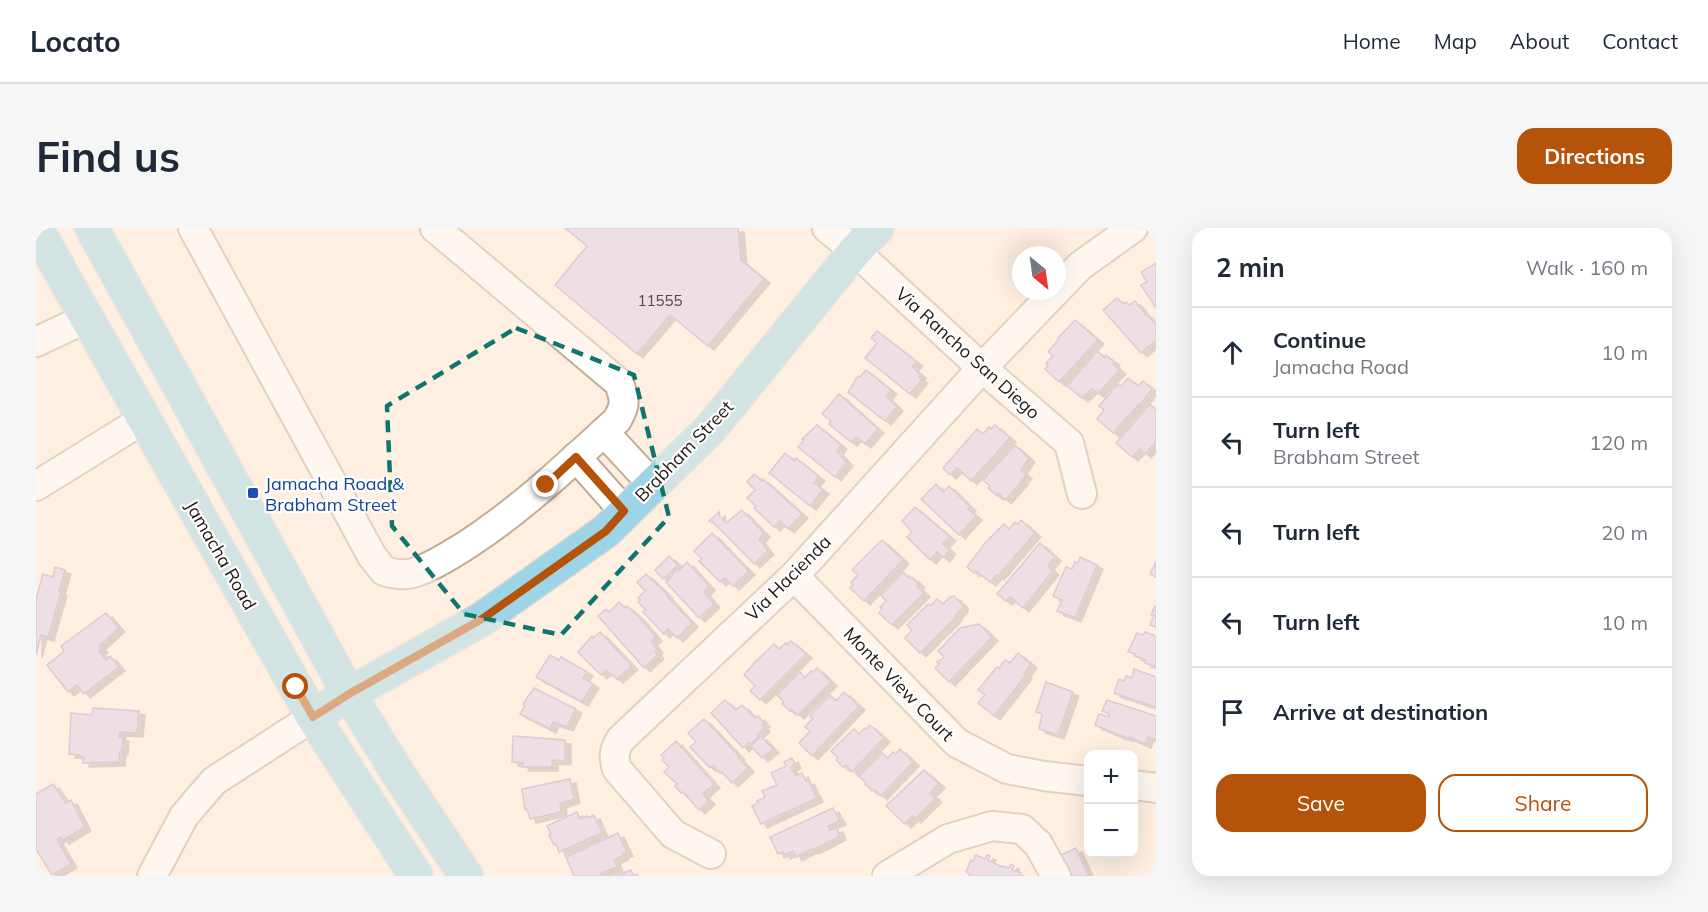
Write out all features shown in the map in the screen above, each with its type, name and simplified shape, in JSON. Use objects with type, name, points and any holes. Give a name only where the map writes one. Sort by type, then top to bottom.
[{"type":"main road","name":"Jamacha Road","points":[[36,228],[313,717],[416,876]]},
{"type":"main road","points":[[92,228],[349,694],[466,876]]},
{"type":"main road","name":"Brabham Street","points":[[313,717],[349,694],[482,619],[606,531],[711,428],[855,251],[877,228]]},
{"type":"street","points":[[193,228],[372,556],[384,571],[399,574],[414,573],[449,556],[521,506],[617,420],[623,410],[625,400],[619,383],[435,228]]},
{"type":"street","name":"Via Rancho San Diego","points":[[827,228],[982,368],[1069,442],[1082,494]]},
{"type":"street","name":"Via Hacienda","points":[[1066,281],[1080,266],[1133,228]]},
{"type":"street","name":"Via Hacienda","points":[[711,854],[673,834],[617,769],[614,762],[616,746],[794,576],[982,368],[1048,300]]},
{"type":"street","points":[[36,342],[87,318]]},
{"type":"street","points":[[36,486],[144,419]]},
{"type":"street","points":[[604,432],[653,485]]},
{"type":"street","points":[[576,457],[624,511]]},
{"type":"street","name":"Monte View Court","points":[[794,576],[957,743],[1007,769],[1084,780]]},
{"type":"street","name":"Brabham Street","points":[[152,876],[184,816],[214,780],[313,717]]},
{"type":"street","points":[[1138,786],[1156,788]]},
{"type":"street","points":[[887,876],[948,839],[993,826],[1022,829],[1038,844],[1056,876]]},
{"type":"highlighted area","points":[[516,328],[634,375],[669,517],[561,635],[464,614],[392,526],[387,406]]},
{"type":"building","points":[[565,228],[738,228],[741,260],[764,279],[708,346],[670,315],[637,354],[555,285],[587,246]]},
{"type":"building","points":[[1156,263],[1156,308],[1141,285],[1147,282],[1141,272]]},
{"type":"building","points":[[1117,298],[1129,305],[1135,301],[1156,325],[1156,340],[1141,353],[1103,310]]},
{"type":"building","points":[[1075,320],[1098,340],[1059,382],[1045,369],[1048,366],[1046,363],[1053,356],[1048,352]]},
{"type":"building","points":[[877,331],[917,362],[912,367],[922,379],[910,394],[865,358],[877,343],[871,338]]},
{"type":"building","points":[[1097,351],[1105,358],[1106,355],[1120,370],[1098,393],[1092,389],[1082,398],[1067,386]]},
{"type":"building","points":[[866,370],[891,390],[886,396],[897,407],[885,421],[848,392],[858,376],[860,377]]},
{"type":"building","points":[[1128,378],[1138,386],[1143,381],[1152,389],[1113,433],[1097,419],[1104,410],[1099,406],[1118,384],[1121,386]]},
{"type":"building","points":[[839,394],[878,429],[865,444],[856,437],[851,442],[829,424],[831,421],[822,414]]},
{"type":"building","points":[[1150,404],[1156,410],[1156,442],[1145,454],[1140,449],[1132,457],[1116,443]]},
{"type":"building","points":[[817,425],[841,445],[837,451],[847,462],[835,477],[798,447],[804,440],[802,439]]},
{"type":"building","points":[[995,425],[1010,438],[971,481],[957,468],[950,475],[943,468],[977,429],[983,434],[989,427],[991,429]]},
{"type":"building","points":[[1015,445],[1029,458],[1021,470],[1026,475],[1005,500],[988,488],[990,486],[983,480]]},
{"type":"building","points":[[785,453],[794,461],[796,458],[819,477],[814,483],[823,490],[810,506],[769,473]]},
{"type":"building","points":[[754,474],[762,481],[763,479],[802,514],[788,529],[780,521],[774,527],[747,498],[755,490],[747,482]]},
{"type":"building","points":[[936,484],[943,492],[949,486],[976,516],[959,535],[921,499]]},
{"type":"building","points":[[915,507],[950,537],[943,544],[950,550],[944,558],[937,552],[930,560],[907,537],[912,532],[902,521]]},
{"type":"building","points":[[742,510],[764,533],[759,539],[768,551],[754,564],[714,523],[709,521],[719,512],[720,517],[726,523]]},
{"type":"building","points":[[1021,520],[1035,533],[998,576],[996,575],[990,582],[967,567],[985,543],[1004,524],[1009,529],[1015,522],[1018,524]]},
{"type":"building","points":[[712,533],[749,571],[733,586],[725,578],[720,582],[699,561],[702,559],[694,551]]},
{"type":"building","points":[[882,540],[903,560],[864,601],[850,588],[853,584],[851,582],[858,575],[852,570]]},
{"type":"building","points":[[1040,543],[1055,557],[1048,566],[1053,571],[1023,608],[1010,597],[1006,601],[997,594]]},
{"type":"building","points":[[669,556],[678,565],[663,579],[655,570]]},
{"type":"building","points":[[1080,557],[1097,565],[1075,618],[1057,611],[1062,600],[1053,596],[1066,567],[1072,569]]},
{"type":"building","points":[[687,562],[709,586],[704,592],[714,604],[699,618],[666,582],[677,569],[679,570]]},
{"type":"building","points":[[1156,562],[1156,577],[1150,574]]},
{"type":"building","points":[[55,567],[65,570],[59,591],[61,592],[48,637],[41,635],[36,654],[36,599],[43,574],[53,577]]},
{"type":"building","points":[[903,572],[919,584],[917,586],[924,593],[892,625],[879,613],[882,608],[880,607],[886,601],[881,595]]},
{"type":"building","points":[[646,574],[692,623],[677,638],[668,629],[664,634],[643,612],[646,610],[638,602],[640,600],[638,598],[645,591],[637,582]]},
{"type":"building","points":[[954,596],[962,604],[962,608],[920,653],[905,638],[912,630],[907,625],[928,604],[930,606],[937,599],[943,604]]},
{"type":"building","points":[[619,602],[638,616],[656,637],[651,642],[657,649],[655,651],[658,655],[644,668],[598,616],[606,609],[609,612]]},
{"type":"building","points":[[1156,606],[1156,627],[1150,625]]},
{"type":"building","points":[[106,613],[119,628],[99,646],[102,649],[99,651],[106,660],[110,656],[119,667],[84,694],[77,685],[68,692],[47,665],[64,651],[61,646]]},
{"type":"building","points":[[979,624],[992,637],[949,682],[935,668],[939,664],[937,662],[944,657],[938,651],[960,628]]},
{"type":"building","points":[[600,632],[632,666],[617,679],[606,670],[601,675],[578,652],[592,636],[593,638]]},
{"type":"building","points":[[1145,632],[1156,636],[1156,667],[1145,663],[1146,660],[1135,656],[1136,654],[1128,652],[1137,633],[1143,635]]},
{"type":"building","points":[[791,641],[806,654],[760,700],[750,691],[755,686],[744,675],[774,644],[779,649]]},
{"type":"building","points":[[1018,653],[1031,664],[1024,674],[1026,675],[994,716],[978,703],[985,695],[978,690],[997,667],[999,668],[1005,660],[1010,663]]},
{"type":"building","points":[[550,655],[559,660],[561,657],[587,672],[583,678],[593,684],[582,702],[536,677]]},
{"type":"building","points":[[817,668],[831,682],[798,715],[791,709],[790,711],[777,695],[800,672],[805,678]]},
{"type":"building","points":[[1134,669],[1156,677],[1156,707],[1114,693],[1119,679],[1124,681],[1126,676],[1132,678]]},
{"type":"building","points":[[1046,682],[1073,692],[1058,735],[1039,729],[1042,714],[1036,712]]},
{"type":"building","points":[[534,688],[576,709],[567,727],[553,722],[550,729],[520,714],[525,705],[523,704]]},
{"type":"building","points":[[844,692],[859,706],[812,756],[799,743],[810,731],[805,727],[813,718],[810,716],[830,695],[836,701]]},
{"type":"building","points":[[725,700],[736,710],[742,705],[755,718],[758,716],[764,723],[762,725],[764,728],[757,735],[759,737],[743,748],[711,713]]},
{"type":"building","points":[[1107,700],[1156,716],[1156,740],[1148,737],[1145,744],[1095,725],[1099,714],[1109,717],[1110,714],[1102,711]]},
{"type":"building","points":[[93,708],[139,711],[137,733],[120,732],[119,737],[123,737],[119,762],[83,763],[84,757],[69,754],[71,713],[92,715]]},
{"type":"building","points":[[704,719],[748,768],[732,783],[713,765],[710,768],[690,747],[696,742],[688,733]]},
{"type":"building","points":[[870,725],[884,738],[852,772],[846,765],[843,767],[836,760],[838,758],[831,751],[854,729],[859,734]]},
{"type":"building","points":[[513,736],[565,740],[565,761],[552,760],[552,767],[522,767],[523,763],[512,762]]},
{"type":"building","points":[[761,736],[773,749],[762,758],[751,746]]},
{"type":"building","points":[[676,741],[714,784],[703,794],[709,801],[699,810],[664,772],[669,767],[662,760],[664,758],[661,755]]},
{"type":"building","points":[[900,749],[913,762],[881,796],[874,789],[872,791],[859,776],[882,753],[888,758]]},
{"type":"building","points":[[792,758],[795,764],[791,767],[795,776],[802,773],[817,798],[761,824],[752,806],[765,797],[762,791],[777,785],[771,773],[786,766],[784,762]]},
{"type":"building","points":[[924,770],[939,784],[930,793],[936,798],[915,819],[913,816],[905,824],[886,806]]},
{"type":"building","points":[[570,779],[574,799],[560,804],[561,812],[530,819],[527,809],[525,810],[522,789]]},
{"type":"building","points":[[53,784],[66,803],[71,800],[85,827],[63,840],[61,837],[57,840],[71,864],[52,875],[36,849],[36,794]]},
{"type":"building","points":[[833,808],[840,821],[828,826],[830,830],[837,828],[840,836],[796,857],[793,851],[784,855],[783,852],[778,854],[770,837]]},
{"type":"building","points":[[577,812],[580,819],[594,815],[602,833],[559,852],[549,835],[551,834],[547,826]]},
{"type":"building","points":[[618,833],[627,852],[614,860],[617,867],[601,873],[600,876],[574,876],[566,857]]},
{"type":"building","points":[[1076,848],[1089,876],[1071,876],[1061,855]]},
{"type":"building","points":[[976,855],[985,859],[987,855],[990,856],[988,860],[1002,867],[1009,868],[1011,864],[1014,866],[1012,870],[1021,873],[1020,876],[969,876],[970,874],[966,872]]},
{"type":"building","points":[[631,870],[634,876],[615,876],[625,873]]},
{"type":"place","name":"Jamacha Road & Brabham Street","points":[[253,493]]},
{"type":"route","points":[[296,687],[313,717],[349,694],[482,619],[606,531],[624,511],[576,457],[546,485]]}]
